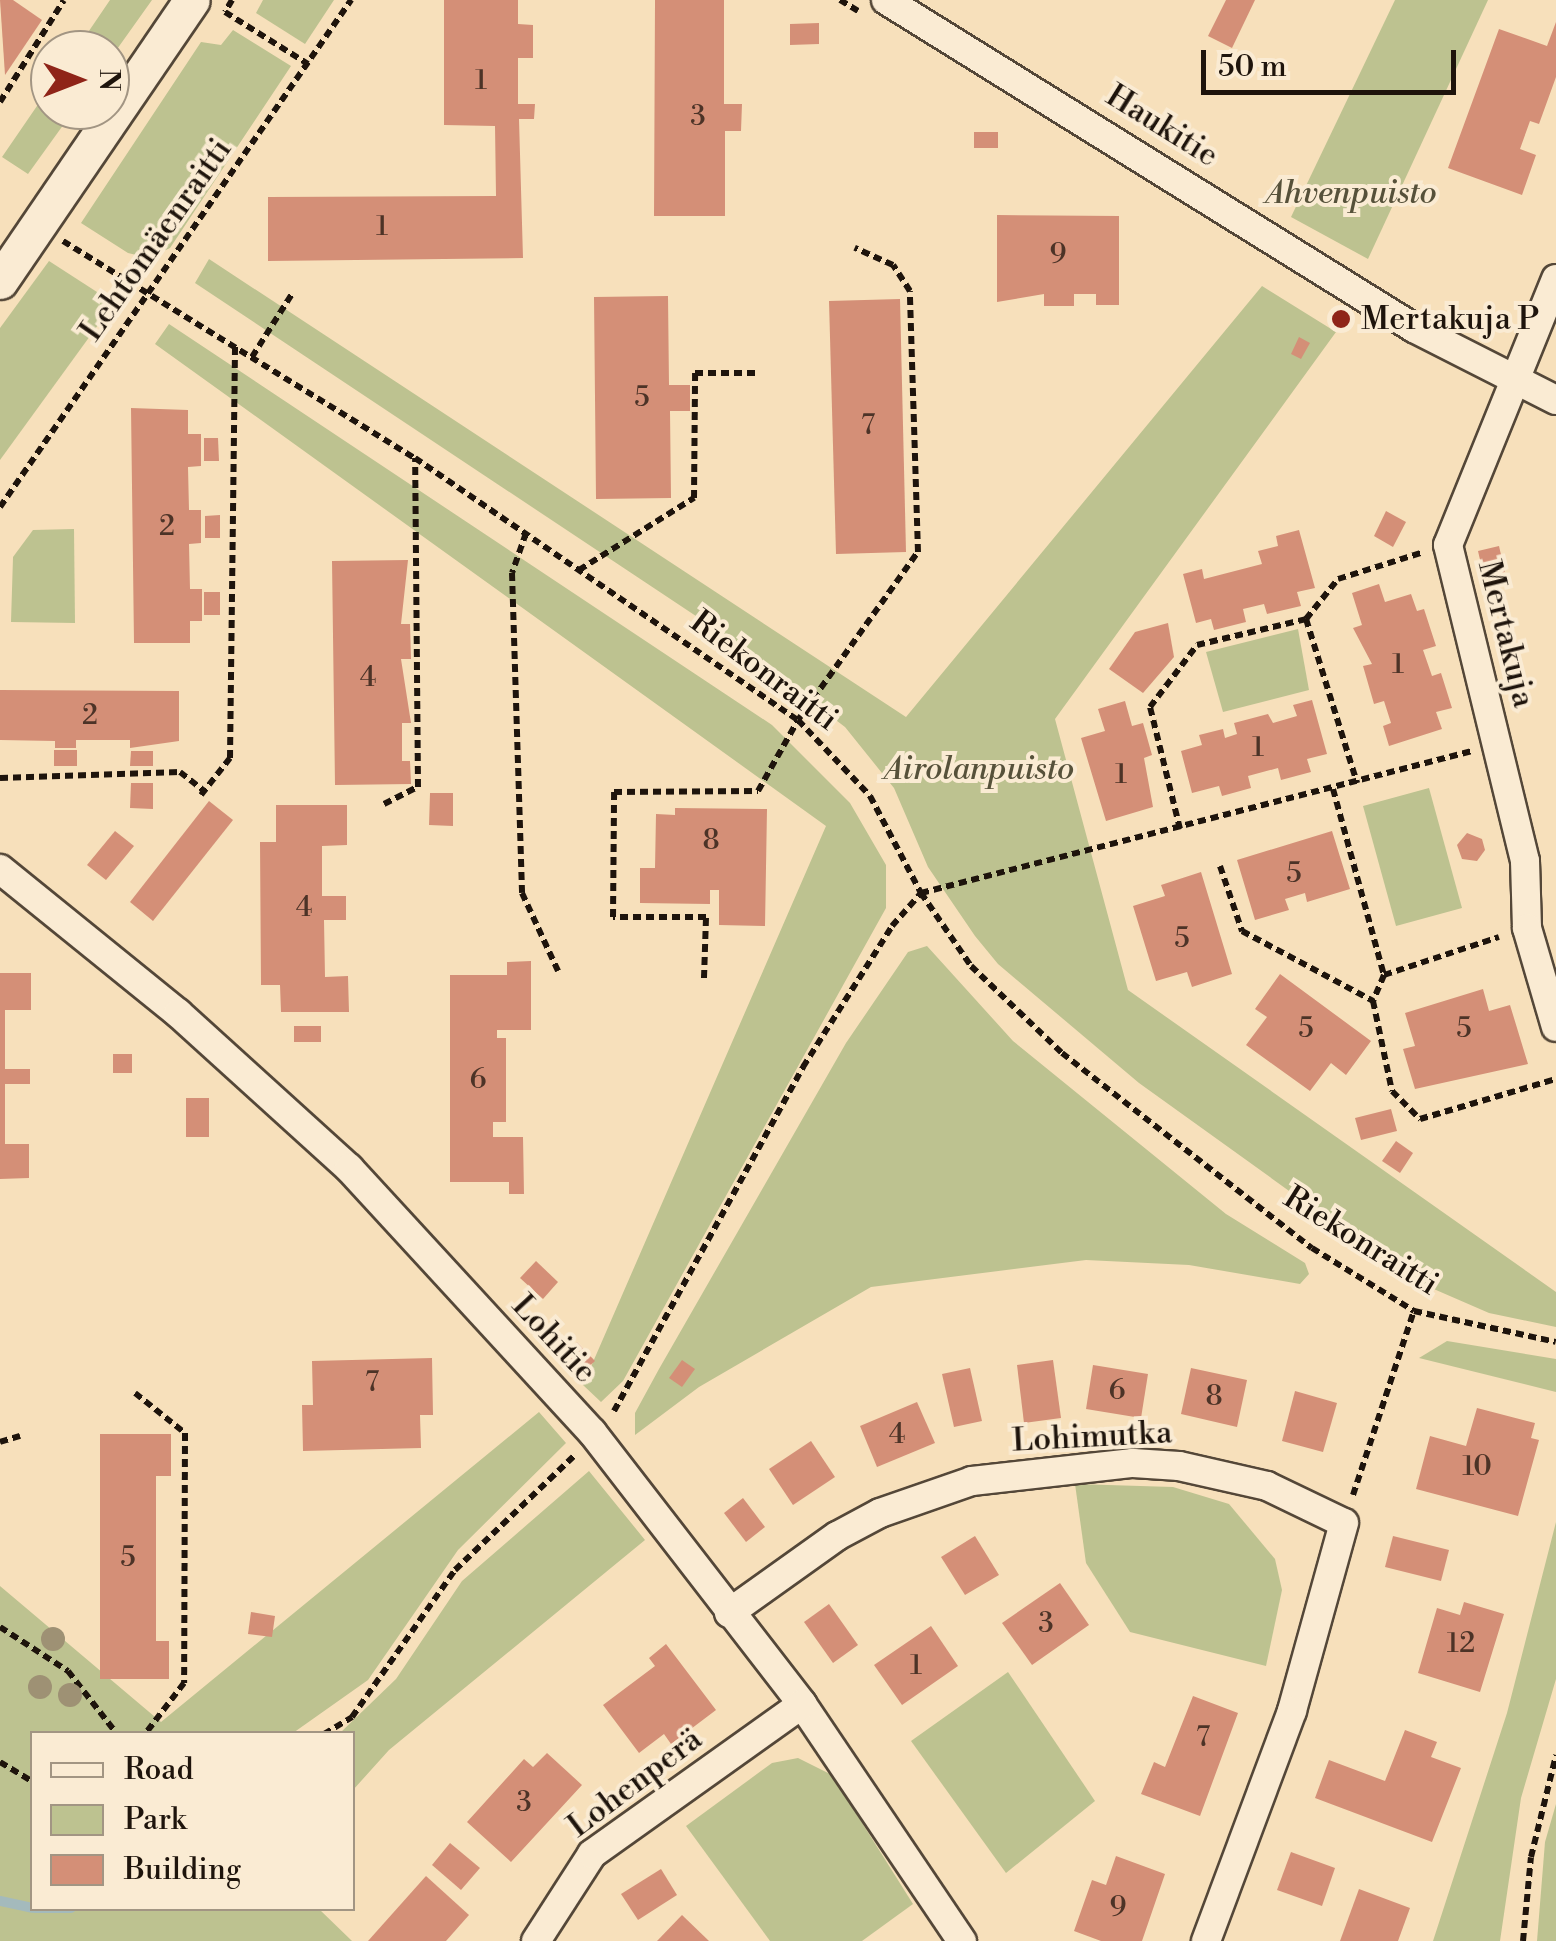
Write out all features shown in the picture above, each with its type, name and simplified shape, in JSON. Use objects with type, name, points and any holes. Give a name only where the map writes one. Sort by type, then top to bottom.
[{"type":"street","points":[[0,281],[192,0]]},
{"type":"street","name":"Haukitie","points":[[886,0],[1136,150],[1356,294],[1516,383],[1556,400]]},
{"type":"street","name":"Mertakuja","points":[[1556,278],[1448,545],[1525,861],[1527,928],[1556,1027]]},
{"type":"street","name":"Lohitie","points":[[0,868],[178,1013],[348,1168],[592,1432],[802,1704],[962,1941]]},
{"type":"street","name":"Lohimutka","points":[[729,1613],[837,1536],[880,1512],[972,1481],[1133,1464],[1179,1466],[1267,1486],[1344,1523]]},
{"type":"street","points":[[1206,1941],[1292,1711],[1344,1523]]},
{"type":"street","name":"Lohenperä","points":[[536,1941],[592,1854],[802,1704]]},
{"type":"path","points":[[0,102],[64,0]]},
{"type":"path","points":[[232,0],[225,12],[308,64]]},
{"type":"path","name":"Lehtomäenraitti","points":[[0,507],[351,0]]},
{"type":"path","name":"Riekonraitti","points":[[58,238],[415,458],[798,720],[870,796],[921,894],[971,966],[1062,1053],[1312,1248],[1414,1311],[1556,1342]]},
{"type":"path","points":[[704,978],[706,917],[613,918],[614,792],[758,791],[798,720],[918,552],[910,292],[893,265],[855,248]]},
{"type":"path","points":[[252,357],[292,294]]},
{"type":"path","points":[[0,778],[180,772],[203,793],[230,758],[235,344]]},
{"type":"path","points":[[579,570],[694,498],[695,373],[755,373]]},
{"type":"path","points":[[384,804],[418,787],[415,458]]},
{"type":"path","points":[[526,533],[512,574],[522,892],[558,971]]},
{"type":"path","points":[[1180,829],[1150,707],[1197,645],[1306,618],[1338,579],[1448,545]]},
{"type":"path","points":[[1306,618],[1357,783]]},
{"type":"path","points":[[329,1731],[352,1717],[456,1570],[626,1399],[803,1067],[892,926],[921,894],[1497,744]]},
{"type":"path","points":[[1333,789],[1384,975],[1373,1001],[1392,1091],[1420,1120],[1556,1080]]},
{"type":"path","points":[[1220,866],[1242,932],[1373,1001]]},
{"type":"path","points":[[1384,975],[1527,928]]},
{"type":"path","points":[[1344,1523],[1414,1311]]},
{"type":"path","points":[[135,1393],[185,1433],[184,1683],[146,1731]]},
{"type":"path","points":[[0,1442],[20,1436]]},
{"type":"path","points":[[0,1627],[68,1671],[115,1731]]},
{"type":"path","points":[[1523,1941],[1531,1856],[1556,1755]]},
{"type":"path","points":[[0,1762],[30,1780]]},
{"type":"green space","points":[[110,0],[152,0],[130,31],[90,30]]},
{"type":"green space","points":[[263,0],[334,0],[305,44],[256,13]]},
{"type":"green space","name":"Ahvenpuisto","points":[[1395,0],[1488,0],[1368,259],[1291,217]]},
{"type":"green space","points":[[233,30],[291,66],[170,248],[149,258],[128,253],[81,223],[201,42],[221,45]]},
{"type":"green space","points":[[30,116],[30,130],[60,130],[28,174],[2,157]]},
{"type":"green space","name":"Airolanpuisto","points":[[209,259],[906,717],[1262,286],[1336,332],[1055,719],[1128,990],[1556,1292],[1556,1327],[1489,1313],[1413,1280],[1139,1083],[998,964],[928,867],[894,788],[845,727],[720,632],[195,283]]},
{"type":"green space","points":[[49,261],[114,303],[0,460],[0,328]]},
{"type":"green space","name":"Airolanpuisto","points":[[169,324],[772,725],[850,803],[886,865],[886,908],[623,1381],[601,1402],[583,1385],[826,826],[155,344]]},
{"type":"green space","points":[[74,529],[75,623],[11,622],[13,557],[33,530]]},
{"type":"green space","points":[[1298,629],[1309,690],[1223,712],[1206,652]]},
{"type":"green space","points":[[1429,788],[1462,908],[1396,926],[1363,806]]},
{"type":"green space","points":[[927,946],[1013,1041],[1226,1214],[1305,1263],[1309,1274],[1300,1284],[1189,1265],[1086,1260],[871,1287],[699,1387],[635,1435],[635,1413],[846,1043],[908,952]]},
{"type":"green space","points":[[1447,1341],[1556,1359],[1556,1392],[1419,1358]]},
{"type":"green space","points":[[539,1412],[566,1443],[458,1550],[368,1680],[296,1731],[30,1731],[30,1911],[321,1911],[352,1941],[0,1941],[0,1586],[161,1722]]},
{"type":"green space","points":[[589,1471],[645,1540],[389,1750],[355,1788],[355,1731],[342,1731],[396,1679],[462,1581]]},
{"type":"green space","points":[[1075,1484],[1173,1487],[1229,1504],[1275,1559],[1282,1590],[1266,1666],[1130,1632],[1086,1563]]},
{"type":"green space","points":[[1556,1522],[1556,1679],[1521,1798],[1500,1941],[1433,1941],[1507,1713]]},
{"type":"green space","points":[[1008,1672],[1095,1801],[1006,1873],[911,1741]]},
{"type":"green space","points":[[798,1758],[832,1775],[913,1904],[862,1941],[770,1941],[686,1826],[772,1763]]},
{"type":"green space","points":[[1556,1804],[1556,1941],[1537,1941],[1545,1842]]},
{"type":"building","points":[[0,0],[13,0],[42,20],[35,30],[30,30],[30,38],[5,75]]},
{"type":"building","points":[[444,0],[518,0],[518,24],[533,25],[533,58],[518,58],[518,104],[535,104],[534,119],[519,119],[523,258],[268,261],[268,197],[496,196],[495,126],[444,125]]},
{"type":"building","points":[[655,0],[724,0],[724,104],[742,104],[741,131],[725,131],[725,216],[654,216]]},
{"type":"building","points":[[1226,0],[1255,0],[1232,48],[1208,36]]},
{"type":"building","points":[[1556,22],[1556,77],[1539,124],[1530,121],[1520,149],[1536,155],[1522,195],[1448,168],[1499,29],[1547,46]]},
{"type":"building","points":[[819,23],[819,44],[790,45],[790,24]]},
{"type":"building","points":[[974,132],[998,132],[998,148],[974,148]]},
{"type":"building","points":[[997,215],[1119,216],[1119,305],[1096,305],[1096,294],[1074,294],[1074,306],[1044,306],[1044,294],[997,302]]},
{"type":"building","points":[[668,296],[669,385],[690,385],[690,411],[670,411],[671,498],[596,499],[594,297]]},
{"type":"building","points":[[900,299],[906,552],[836,554],[829,301]]},
{"type":"building","points":[[1299,337],[1310,343],[1301,359],[1291,354]]},
{"type":"building","points":[[131,408],[188,410],[188,434],[201,434],[201,466],[188,467],[189,510],[201,510],[201,543],[189,544],[190,589],[202,589],[202,621],[190,621],[190,643],[134,643]]},
{"type":"building","points":[[204,438],[218,438],[219,461],[204,461]]},
{"type":"building","points":[[1386,511],[1406,522],[1393,547],[1374,536]]},
{"type":"building","points":[[220,515],[220,538],[205,538],[205,516]]},
{"type":"building","points":[[1299,530],[1315,588],[1297,592],[1301,606],[1267,614],[1264,604],[1243,609],[1246,622],[1214,630],[1211,619],[1196,623],[1183,574],[1202,569],[1204,579],[1262,564],[1258,551],[1278,546],[1276,536]]},
{"type":"building","points":[[1499,546],[1505,572],[1484,577],[1478,551]]},
{"type":"building","points":[[408,560],[401,624],[410,624],[411,659],[401,659],[411,723],[402,723],[402,761],[410,761],[411,784],[335,785],[332,561]]},
{"type":"building","points":[[1379,584],[1385,602],[1411,594],[1417,611],[1424,609],[1436,646],[1423,650],[1432,676],[1441,673],[1452,708],[1436,712],[1442,729],[1389,746],[1383,726],[1391,723],[1384,701],[1374,704],[1363,666],[1372,664],[1353,628],[1362,625],[1352,593]]},
{"type":"building","points":[[204,592],[220,592],[220,615],[204,615]]},
{"type":"building","points":[[1168,623],[1174,657],[1143,693],[1109,669],[1135,632]]},
{"type":"building","points":[[0,690],[179,691],[179,741],[130,748],[130,740],[76,740],[76,748],[55,748],[55,741],[0,740]]},
{"type":"building","points":[[1312,700],[1327,754],[1307,759],[1311,772],[1281,780],[1278,768],[1248,776],[1251,788],[1222,796],[1219,786],[1192,793],[1181,751],[1202,745],[1199,735],[1223,729],[1225,738],[1237,734],[1234,723],[1268,714],[1273,723],[1297,716],[1293,705]]},
{"type":"building","points":[[1125,701],[1132,726],[1143,723],[1152,755],[1144,758],[1153,807],[1106,821],[1081,738],[1105,731],[1098,709]]},
{"type":"building","points":[[54,750],[77,750],[77,766],[54,766]]},
{"type":"building","points":[[131,751],[153,751],[153,766],[130,766]]},
{"type":"building","points":[[131,783],[153,783],[153,809],[130,808]]},
{"type":"building","points":[[430,793],[453,793],[453,826],[429,825]]},
{"type":"building","points":[[209,801],[233,820],[153,921],[130,902]]},
{"type":"building","points":[[276,805],[347,805],[347,845],[322,846],[322,896],[346,896],[346,920],[324,920],[325,977],[348,976],[349,1012],[281,1012],[280,985],[261,985],[260,842],[276,842]]},
{"type":"building","points":[[675,808],[767,809],[765,926],[719,925],[719,890],[710,890],[710,904],[640,903],[640,868],[655,868],[656,814],[675,815]]},
{"type":"building","points":[[115,831],[134,846],[106,880],[87,865]]},
{"type":"building","points":[[1332,831],[1350,889],[1307,902],[1305,893],[1285,899],[1289,910],[1255,920],[1237,860]]},
{"type":"building","points":[[1467,833],[1482,839],[1485,850],[1477,861],[1462,859],[1457,845]]},
{"type":"building","points":[[1201,872],[1232,974],[1192,987],[1187,972],[1156,981],[1133,906],[1165,896],[1161,885]]},
{"type":"building","points":[[531,961],[531,1030],[497,1030],[497,1038],[506,1038],[506,1122],[493,1122],[493,1137],[523,1137],[524,1194],[509,1194],[509,1182],[450,1182],[450,975],[507,975],[507,962]]},
{"type":"building","points":[[0,973],[31,973],[31,1010],[5,1010],[5,1069],[30,1069],[30,1084],[5,1084],[5,1144],[29,1144],[29,1178],[0,1179]]},
{"type":"building","points":[[1280,974],[1371,1041],[1346,1075],[1331,1063],[1310,1091],[1246,1045],[1267,1017],[1255,1009]]},
{"type":"building","points":[[1483,989],[1489,1011],[1510,1005],[1528,1064],[1415,1089],[1403,1049],[1415,1046],[1405,1013]]},
{"type":"building","points":[[294,1026],[321,1026],[321,1042],[294,1042]]},
{"type":"building","points":[[113,1054],[132,1054],[132,1073],[113,1073]]},
{"type":"building","points":[[186,1098],[209,1098],[209,1137],[186,1137]]},
{"type":"building","points":[[1391,1109],[1397,1131],[1361,1140],[1355,1118]]},
{"type":"building","points":[[1396,1141],[1413,1153],[1400,1173],[1382,1161]]},
{"type":"building","points":[[536,1261],[558,1282],[543,1299],[520,1278]]},
{"type":"building","points":[[577,1342],[595,1361],[583,1372],[566,1354]]},
{"type":"building","points":[[432,1358],[433,1415],[420,1415],[421,1448],[303,1451],[302,1405],[313,1405],[312,1361]]},
{"type":"building","points":[[682,1360],[695,1369],[682,1387],[669,1378]]},
{"type":"building","points":[[1053,1360],[1061,1418],[1024,1423],[1017,1365]]},
{"type":"building","points":[[1093,1365],[1148,1374],[1141,1418],[1086,1409]]},
{"type":"building","points":[[970,1368],[982,1421],[954,1427],[942,1374]]},
{"type":"building","points":[[1191,1368],[1247,1380],[1237,1427],[1181,1414]]},
{"type":"building","points":[[1295,1391],[1337,1403],[1323,1452],[1282,1441]]},
{"type":"building","points":[[917,1402],[935,1443],[877,1467],[860,1426]]},
{"type":"building","points":[[1477,1408],[1535,1423],[1531,1438],[1539,1440],[1518,1516],[1416,1489],[1430,1436],[1466,1446]]},
{"type":"building","points":[[100,1434],[171,1434],[171,1476],[156,1476],[156,1641],[169,1641],[169,1679],[100,1679]]},
{"type":"building","points":[[811,1441],[835,1477],[793,1505],[769,1469]]},
{"type":"building","points":[[743,1498],[765,1527],[746,1542],[724,1513]]},
{"type":"building","points":[[975,1536],[999,1575],[965,1595],[941,1557]]},
{"type":"building","points":[[1393,1536],[1449,1550],[1441,1581],[1385,1567]]},
{"type":"building","points":[[1060,1583],[1089,1625],[1032,1665],[1002,1623]]},
{"type":"building","points":[[1464,1602],[1504,1614],[1480,1692],[1418,1673],[1437,1608],[1460,1615]]},
{"type":"building","points":[[829,1604],[858,1645],[833,1663],[804,1622]]},
{"type":"building","points":[[251,1612],[275,1616],[272,1637],[248,1634]]},
{"type":"building","points":[[931,1626],[958,1666],[902,1705],[874,1665]]},
{"type":"building","points":[[666,1644],[716,1710],[671,1744],[664,1734],[639,1753],[603,1705],[655,1666],[649,1658]]},
{"type":"building","points":[[1193,1696],[1238,1713],[1200,1816],[1141,1794],[1154,1762],[1165,1767]]},
{"type":"building","points":[[1405,1730],[1437,1742],[1431,1757],[1461,1768],[1432,1842],[1315,1798],[1329,1760],[1385,1781]]},
{"type":"building","points":[[547,1753],[582,1785],[511,1862],[467,1822],[524,1759],[533,1767]]},
{"type":"building","points":[[450,1843],[480,1868],[461,1890],[432,1865]]},
{"type":"building","points":[[1291,1852],[1335,1868],[1322,1906],[1277,1890]]},
{"type":"building","points":[[1116,1856],[1165,1874],[1142,1941],[1101,1941],[1074,1931],[1092,1880],[1106,1885]]},
{"type":"building","points":[[661,1869],[677,1895],[638,1920],[621,1894]]},
{"type":"building","points":[[426,1876],[469,1915],[446,1941],[368,1941]]},
{"type":"building","points":[[1359,1889],[1410,1908],[1398,1941],[1340,1941]]},
{"type":"building","points":[[682,1915],[709,1941],[657,1941]]},
{"type":"waterway","points":[[0,1901],[30,1908]]},
{"type":"place","name":"Mertakuja P","points":[[1341,319]]}]
